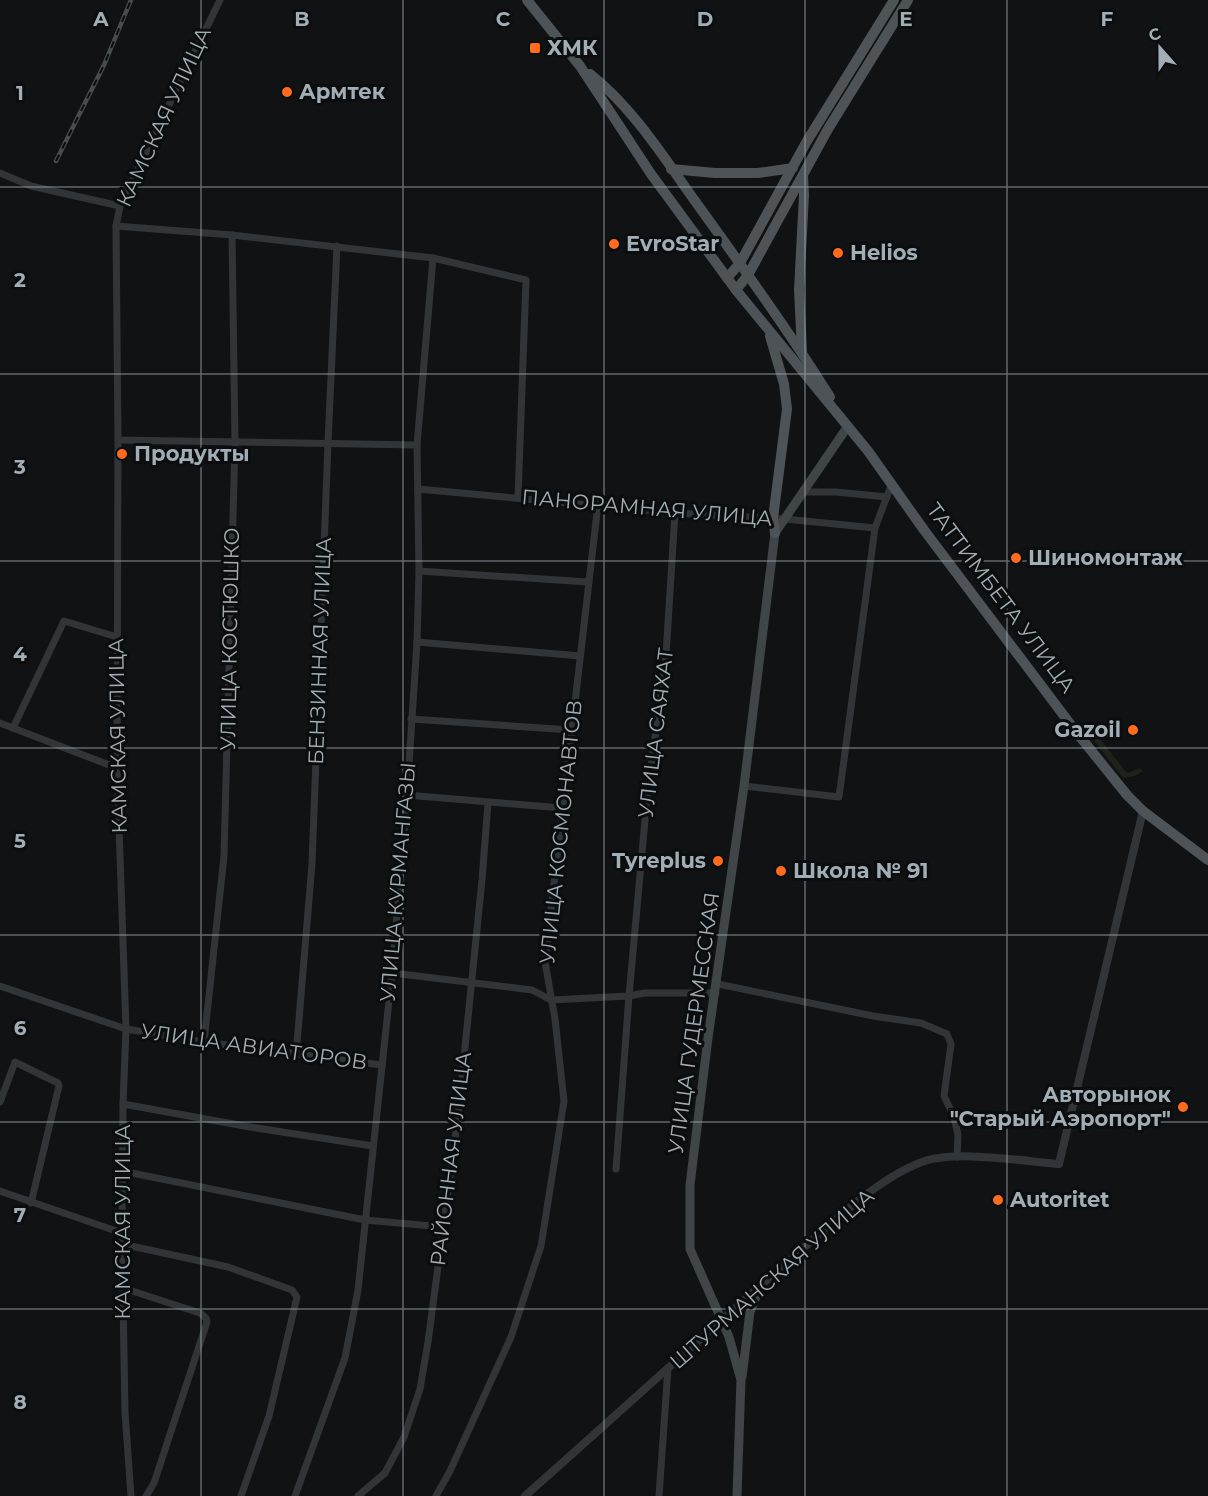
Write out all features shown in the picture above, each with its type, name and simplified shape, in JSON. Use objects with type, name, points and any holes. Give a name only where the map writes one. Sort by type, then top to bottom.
[{"type":"main road","points":[[527,0],[580,66],[651,174],[736,290],[848,426]]},
{"type":"main road","points":[[727,278],[740,263],[807,141],[894,0]]},
{"type":"main road","points":[[736,290],[748,275],[828,129],[908,0]]},
{"type":"main road","points":[[580,66],[612,92],[671,169],[802,352],[848,426]]},
{"type":"main road","points":[[671,169],[715,173],[758,173],[793,168]]},
{"type":"main road","points":[[802,352],[799,290],[803,175]]},
{"type":"main road","points":[[770,333],[784,384],[787,410],[773,518],[775,533]]},
{"type":"main road","name":"ТАТТИМБЕТА УЛИЦА","points":[[848,426],[1077,733],[1127,795],[1143,811],[1208,860]]},
{"type":"main road","name":"УЛИЦА ГУДЕРМЕССКАЯ","points":[[741,1382],[729,1336],[690,1249],[690,1185],[708,1038],[717,988],[744,786],[775,533],[848,426]]},
{"type":"main road","points":[[737,1496],[741,1382],[750,1312],[760,1286]]},
{"type":"street","name":"КАМСКАЯ УЛИЦА","points":[[131,1496],[125,1412],[122,1244],[126,1029],[117,768],[116,226],[120,206],[220,0]]},
{"type":"street","points":[[0,173],[31,186],[120,206]]},
{"type":"street","points":[[116,226],[232,235],[432,258],[526,280],[518,498]]},
{"type":"street","name":"УЛИЦА КОСТЮШКО","points":[[204,1042],[224,856],[235,442],[232,235]]},
{"type":"street","name":"БЕНЗИННАЯ УЛИЦА","points":[[296,1054],[312,864],[337,246]]},
{"type":"street","name":"УЛИЦА КУРМАНГАЗЫ","points":[[295,1496],[345,1358],[358,1290],[392,973],[417,642],[419,571],[417,445],[432,258]]},
{"type":"street","points":[[118,440],[417,445]]},
{"type":"street","points":[[744,786],[839,796],[875,528],[892,483]]},
{"type":"street","name":"ПАНОРАМНАЯ УЛИЦА","points":[[418,489],[598,504],[675,513],[773,518],[875,528]]},
{"type":"street","points":[[803,492],[836,492],[887,497]]},
{"type":"street","name":"УЛИЦА КОСМОНАВТОВ","points":[[436,1496],[450,1471],[511,1337],[541,1246],[564,1101],[555,1019],[545,962],[598,504]]},
{"type":"street","name":"УЛИЦА САЯХАТ","points":[[616,1169],[647,798],[666,655],[675,513]]},
{"type":"street","points":[[419,571],[588,582]]},
{"type":"street","points":[[14,728],[64,621],[117,637]]},
{"type":"street","points":[[417,642],[580,656]]},
{"type":"street","points":[[411,719],[571,730]]},
{"type":"street","points":[[0,723],[117,768]]},
{"type":"street","points":[[406,795],[562,808]]},
{"type":"street","name":"РАЙОННАЯ УЛИЦА","points":[[358,1496],[385,1473],[405,1437],[417,1399],[428,1342],[458,1116],[488,803]]},
{"type":"street","name":"ШТУРМАНСКАЯ УЛИЦА","points":[[525,1496],[850,1208],[899,1172],[929,1160],[957,1157],[1059,1164],[1143,811]]},
{"type":"street","points":[[392,973],[532,990],[550,1000],[717,988],[921,1023],[947,1034],[951,1044],[944,1096],[954,1117],[958,1135],[957,1157]]},
{"type":"street","name":"УЛИЦА АВИАТОРОВ","points":[[0,986],[126,1029],[204,1042],[382,1065]]},
{"type":"street","points":[[0,1102],[15,1062],[58,1083],[59,1086],[31,1203]]},
{"type":"street","points":[[123,1104],[373,1146]]},
{"type":"street","points":[[122,1172],[365,1220],[443,1227]]},
{"type":"street","points":[[0,1191],[122,1233]]},
{"type":"street","points":[[122,1244],[228,1267],[296,1293],[297,1297],[269,1416],[241,1496]]},
{"type":"street","points":[[123,1288],[200,1313],[207,1322],[154,1483],[146,1496]]},
{"type":"street","points":[[659,1496],[668,1368]]},
{"type":"shaded area","points":[[1092,729],[1127,773],[1140,768],[1143,771],[1135,776],[1123,778],[1088,733]]},
{"type":"railway","points":[[56,161],[104,65],[131,0]]},
{"type":"place","name":"ХМК","points":[[535,48]]},
{"type":"place","name":"Армтек","points":[[287,92]]},
{"type":"place","name":"EvroStar","points":[[614,244]]},
{"type":"place","name":"Helios","points":[[838,253]]},
{"type":"place","name":"Продукты","points":[[122,454]]},
{"type":"place","name":"Шиномонтаж","points":[[1016,558]]},
{"type":"place","name":"Gazoil","points":[[1133,730]]},
{"type":"place","name":"Tyreplus","points":[[718,861]]},
{"type":"place","name":"Школа № 91","points":[[781,871]]},
{"type":"place","name":"Авторынок \"Старый Аэропорт\"","points":[[1183,1107]]},
{"type":"place","name":"Autoritet","points":[[998,1200]]}]
